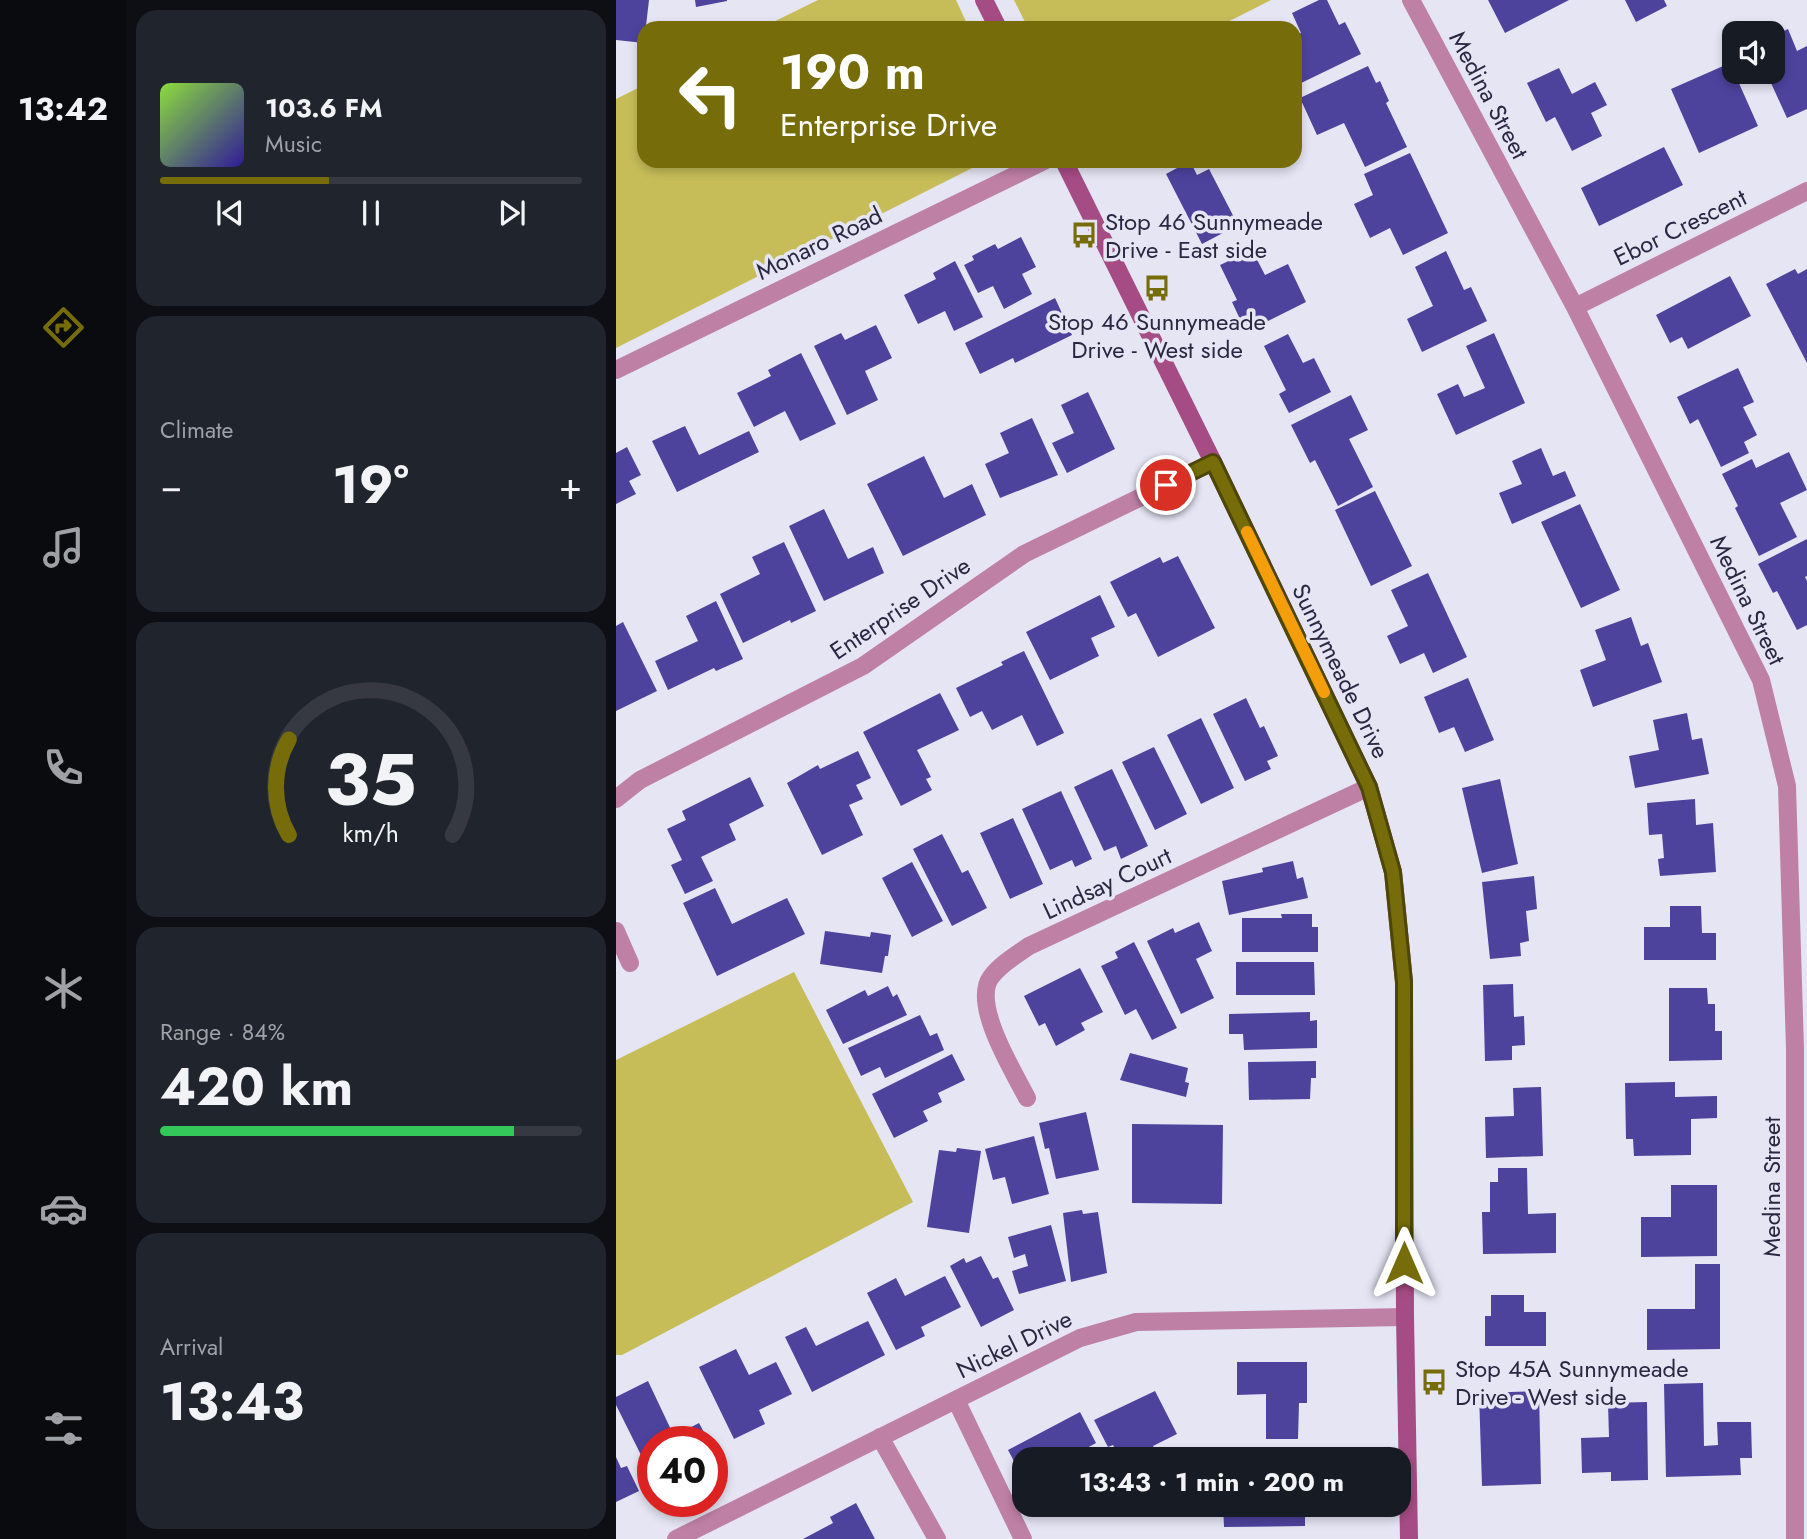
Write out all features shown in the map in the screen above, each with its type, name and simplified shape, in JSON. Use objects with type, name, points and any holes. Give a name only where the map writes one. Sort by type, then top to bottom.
[{"type":"street","points":[[984,0],[994,21]]},
{"type":"street","name":"Medina Street","points":[[1410,0],[1575,307],[1761,680],[1787,786],[1801,1049],[1795,1539]]},
{"type":"street","name":"Monaro Road","points":[[616,370],[1030,168]]},
{"type":"street","name":"Sunnymeade Drive","points":[[1067,168],[1369,787],[1393,872],[1404,982],[1409,1539]]},
{"type":"street","name":"Ebor Crescent","points":[[1575,307],[1807,191]]},
{"type":"street","name":"Enterprise Drive","points":[[616,799],[640,780],[863,666],[1024,554],[1213,462]]},
{"type":"street","name":"Lindsay Court","points":[[1027,1098],[992,1026],[986,1003],[989,979],[1006,962],[1030,946],[1369,787]]},
{"type":"street","points":[[616,931],[631,963]]},
{"type":"street","name":"Nickel Drive","points":[[676,1539],[1080,1338],[1136,1322],[1405,1317]]},
{"type":"street","points":[[956,1400],[1023,1539]]},
{"type":"street","points":[[880,1437],[937,1539]]},
{"type":"shaded area","points":[[818,0],[956,0],[966,21],[775,21]]},
{"type":"shaded area","points":[[1014,0],[1271,0],[1230,21],[1024,21]]},
{"type":"shaded area","points":[[637,88],[637,168],[972,168],[616,348],[616,99]]},
{"type":"shaded area","points":[[794,972],[913,1202],[622,1355],[616,1355],[616,1060]]},
{"type":"building","points":[[616,0],[649,0],[647,21],[637,21],[637,42],[616,40]]},
{"type":"building","points":[[695,0],[727,0],[727,1],[696,7]]},
{"type":"building","points":[[1319,0],[1327,0],[1339,25],[1345,22],[1361,54],[1302,83],[1302,21],[1296,21],[1292,13]]},
{"type":"building","points":[[1488,0],[1569,0],[1505,33]]},
{"type":"building","points":[[1625,0],[1664,0],[1667,6],[1636,22]]},
{"type":"building","points":[[1788,29],[1797,51],[1807,46],[1807,109],[1787,118],[1771,84],[1785,84],[1785,30]]},
{"type":"building","points":[[1368,66],[1376,83],[1380,81],[1389,101],[1386,103],[1407,147],[1365,167],[1344,123],[1317,135],[1302,97]]},
{"type":"building","points":[[1722,67],[1722,84],[1739,84],[1758,126],[1699,153],[1671,89]]},
{"type":"building","points":[[1559,68],[1572,94],[1595,82],[1607,105],[1591,113],[1602,136],[1572,151],[1555,117],[1546,122],[1527,83]]},
{"type":"building","points":[[1664,147],[1683,185],[1599,226],[1581,188]]},
{"type":"building","points":[[1410,153],[1448,233],[1403,255],[1390,228],[1370,238],[1354,204],[1373,195],[1364,174]]},
{"type":"building","points":[[1177,168],[1194,168],[1197,175],[1209,169],[1238,225],[1202,244],[1166,174]]},
{"type":"building","points":[[1021,237],[1036,267],[1022,274],[1032,294],[1004,309],[993,286],[978,293],[964,265],[974,260],[972,256],[995,244],[998,249]]},
{"type":"building","points":[[1252,250],[1265,275],[1288,264],[1306,302],[1246,332],[1232,302],[1237,300],[1220,265]]},
{"type":"building","points":[[1446,251],[1464,290],[1471,287],[1487,321],[1422,352],[1407,319],[1433,306],[1415,267]]},
{"type":"building","points":[[955,261],[983,317],[954,331],[945,311],[918,324],[904,295],[936,279],[933,273]]},
{"type":"building","points":[[1795,269],[1798,274],[1807,269],[1807,363],[1766,284]]},
{"type":"building","points":[[1730,276],[1751,316],[1688,349],[1682,337],[1670,343],[1656,315]]},
{"type":"building","points":[[1055,298],[1072,335],[1015,363],[1013,358],[980,374],[965,343]]},
{"type":"building","points":[[876,325],[892,358],[865,371],[878,400],[847,415],[814,346],[841,333],[845,340]]},
{"type":"building","points":[[1494,333],[1525,403],[1456,435],[1437,394],[1458,384],[1464,397],[1485,388],[1466,346]]},
{"type":"building","points":[[1288,334],[1303,363],[1314,358],[1331,392],[1289,413],[1279,394],[1286,390],[1264,346]]},
{"type":"building","points":[[801,353],[836,424],[800,441],[785,411],[754,427],[737,393],[771,376],[768,370]]},
{"type":"building","points":[[1738,368],[1754,402],[1743,407],[1757,435],[1744,442],[1749,453],[1721,467],[1698,419],[1690,424],[1677,397]]},
{"type":"building","points":[[1088,392],[1115,449],[1067,473],[1052,443],[1074,433],[1061,405]]},
{"type":"building","points":[[1351,395],[1368,430],[1349,439],[1373,487],[1338,506],[1315,460],[1310,463],[1291,425]]},
{"type":"building","points":[[1032,418],[1058,475],[1000,498],[985,464],[1009,453],[1000,433]]},
{"type":"building","points":[[685,426],[699,455],[749,431],[759,452],[677,492],[652,441]]},
{"type":"building","points":[[627,447],[641,475],[629,481],[636,494],[616,504],[616,453]]},
{"type":"building","points":[[1541,448],[1553,476],[1565,471],[1576,496],[1512,524],[1499,493],[1522,484],[1512,461]]},
{"type":"building","points":[[1789,452],[1807,490],[1780,503],[1797,537],[1759,556],[1735,508],[1738,506],[1722,474],[1752,459],[1756,468]]},
{"type":"building","points":[[924,456],[944,498],[972,484],[986,515],[903,556],[867,484]]},
{"type":"building","points":[[1375,491],[1412,566],[1371,586],[1335,510]]},
{"type":"building","points":[[1580,504],[1620,590],[1581,608],[1541,522]]},
{"type":"building","points":[[824,509],[848,559],[873,547],[884,573],[824,601],[789,526]]},
{"type":"building","points":[[1807,539],[1807,625],[1797,630],[1777,591],[1773,593],[1758,564]]},
{"type":"building","points":[[784,542],[816,611],[791,623],[790,620],[743,643],[720,594],[760,574],[752,557]]},
{"type":"building","points":[[1178,556],[1215,628],[1158,657],[1136,613],[1128,617],[1110,582],[1160,557],[1163,563]]},
{"type":"building","points":[[1428,573],[1467,657],[1433,673],[1424,653],[1400,664],[1387,636],[1408,626],[1391,590]]},
{"type":"building","points":[[1100,595],[1115,627],[1091,638],[1099,656],[1050,680],[1026,632]]},
{"type":"building","points":[[716,601],[743,659],[716,671],[714,668],[668,690],[655,661],[698,641],[686,616]]},
{"type":"building","points":[[1631,617],[1641,646],[1648,643],[1662,682],[1593,707],[1580,670],[1606,660],[1595,630]]},
{"type":"building","points":[[623,622],[657,691],[616,711],[616,626]]},
{"type":"building","points":[[1024,651],[1064,733],[1037,746],[1022,715],[992,730],[982,711],[970,717],[956,688],[1003,665],[1001,662]]},
{"type":"building","points":[[1468,678],[1494,740],[1465,752],[1454,727],[1439,733],[1424,697]]},
{"type":"building","points":[[940,693],[959,730],[917,750],[931,777],[926,779],[932,790],[901,806],[863,732]]},
{"type":"building","points":[[1246,698],[1260,728],[1264,726],[1278,756],[1267,761],[1271,769],[1245,781],[1213,714]]},
{"type":"building","points":[[1687,713],[1692,740],[1702,738],[1709,774],[1635,788],[1629,756],[1659,750],[1653,720]]},
{"type":"building","points":[[1201,718],[1234,788],[1201,804],[1167,735]]},
{"type":"building","points":[[1154,747],[1187,814],[1155,830],[1122,762]]},
{"type":"building","points":[[858,751],[871,778],[856,785],[863,799],[849,805],[863,835],[822,855],[787,783],[818,765],[820,769]]},
{"type":"building","points":[[1112,769],[1148,846],[1121,859],[1116,846],[1104,851],[1074,787]]},
{"type":"building","points":[[750,777],[764,806],[729,824],[736,840],[701,857],[713,881],[685,894],[671,865],[682,860],[667,829],[686,820],[682,811]]},
{"type":"building","points":[[1500,779],[1518,864],[1482,873],[1462,788]]},
{"type":"building","points":[[1061,791],[1092,859],[1075,867],[1072,860],[1050,870],[1022,809]]},
{"type":"building","points":[[1695,799],[1696,825],[1713,823],[1716,872],[1660,876],[1658,859],[1664,858],[1662,834],[1649,835],[1647,803]]},
{"type":"building","points":[[1013,818],[1043,884],[1010,899],[980,833]]},
{"type":"building","points":[[942,834],[962,873],[968,870],[987,908],[952,926],[913,849]]},
{"type":"building","points":[[1293,861],[1297,879],[1303,877],[1308,898],[1229,915],[1222,881],[1263,872],[1262,868]]},
{"type":"building","points":[[912,862],[943,921],[912,937],[882,878]]},
{"type":"building","points":[[1534,876],[1537,909],[1526,911],[1529,941],[1520,943],[1521,956],[1490,959],[1482,882]]},
{"type":"building","points":[[715,888],[732,924],[787,898],[805,934],[717,976],[683,903]]},
{"type":"building","points":[[1670,906],[1701,906],[1702,933],[1716,933],[1716,960],[1644,960],[1644,927],[1670,927]]},
{"type":"building","points":[[1281,914],[1312,914],[1312,927],[1318,927],[1318,952],[1242,952],[1242,918],[1282,918]]},
{"type":"building","points":[[1199,922],[1212,951],[1196,959],[1214,998],[1181,1014],[1147,941],[1173,928],[1175,933]]},
{"type":"building","points":[[825,931],[870,937],[871,932],[891,935],[882,973],[820,964]]},
{"type":"building","points":[[1134,942],[1177,1028],[1152,1040],[1136,1009],[1125,1015],[1101,966],[1118,958],[1115,952]]},
{"type":"building","points":[[1236,962],[1314,962],[1315,995],[1236,995]]},
{"type":"building","points":[[1080,968],[1103,1012],[1081,1023],[1085,1030],[1056,1046],[1045,1023],[1039,1026],[1024,996]]},
{"type":"building","points":[[1513,984],[1514,1017],[1524,1016],[1525,1045],[1512,1046],[1512,1060],[1485,1061],[1483,985]]},
{"type":"building","points":[[888,986],[893,997],[897,994],[907,1015],[843,1044],[826,1010],[865,990],[868,996]]},
{"type":"building","points":[[1669,988],[1707,988],[1708,1004],[1715,1004],[1715,1031],[1722,1031],[1722,1060],[1669,1061]]},
{"type":"building","points":[[1310,1012],[1310,1021],[1317,1020],[1317,1048],[1244,1050],[1243,1034],[1229,1034],[1229,1014]]},
{"type":"building","points":[[920,1015],[930,1036],[937,1033],[944,1050],[885,1078],[880,1067],[861,1076],[848,1048]]},
{"type":"building","points":[[1130,1053],[1188,1068],[1186,1097],[1120,1080]]},
{"type":"building","points":[[952,1054],[965,1080],[938,1093],[942,1102],[923,1111],[928,1121],[894,1138],[872,1094]]},
{"type":"building","points":[[1316,1061],[1316,1078],[1311,1078],[1310,1099],[1249,1100],[1248,1062]]},
{"type":"building","points":[[1675,1082],[1675,1097],[1717,1096],[1717,1118],[1691,1119],[1691,1155],[1634,1156],[1633,1139],[1626,1139],[1625,1083]]},
{"type":"building","points":[[1541,1087],[1543,1156],[1486,1158],[1485,1117],[1514,1116],[1513,1088]]},
{"type":"building","points":[[1086,1112],[1099,1170],[1056,1179],[1049,1148],[1045,1149],[1039,1123]]},
{"type":"building","points":[[1132,1124],[1223,1125],[1222,1204],[1132,1203]]},
{"type":"building","points":[[1034,1136],[1049,1194],[1012,1204],[1005,1177],[993,1180],[985,1149]]},
{"type":"building","points":[[957,1148],[981,1151],[969,1233],[927,1227],[939,1150],[956,1152]]},
{"type":"building","points":[[1498,1168],[1527,1168],[1528,1214],[1556,1213],[1556,1253],[1483,1254],[1482,1212],[1490,1212],[1490,1182],[1498,1182]]},
{"type":"building","points":[[1671,1185],[1717,1185],[1717,1256],[1641,1257],[1641,1217],[1671,1217]]},
{"type":"building","points":[[1082,1210],[1083,1214],[1098,1212],[1107,1273],[1071,1282],[1063,1213]]},
{"type":"building","points":[[1051,1225],[1066,1281],[1019,1294],[1012,1271],[1028,1266],[1025,1254],[1014,1258],[1008,1237]]},
{"type":"building","points":[[981,1256],[993,1279],[998,1277],[1014,1310],[981,1327],[950,1266],[964,1258],[966,1263]]},
{"type":"building","points":[[1695,1264],[1720,1264],[1720,1349],[1647,1350],[1647,1309],[1695,1309]]},
{"type":"building","points":[[945,1276],[961,1307],[921,1327],[925,1336],[896,1350],[867,1293],[896,1278],[905,1296]]},
{"type":"building","points":[[1491,1295],[1524,1295],[1524,1312],[1546,1312],[1546,1346],[1485,1346],[1485,1316],[1491,1316]]},
{"type":"building","points":[[868,1321],[885,1355],[812,1392],[785,1337],[806,1327],[816,1346]]},
{"type":"building","points":[[736,1349],[749,1375],[776,1362],[792,1394],[759,1410],[765,1424],[734,1439],[699,1367]]},
{"type":"building","points":[[1237,1362],[1307,1362],[1307,1403],[1299,1403],[1298,1439],[1266,1439],[1266,1394],[1237,1395]]},
{"type":"building","points":[[648,1381],[669,1426],[637,1426],[637,1447],[616,1405],[616,1397]]},
{"type":"building","points":[[1703,1383],[1704,1446],[1718,1445],[1717,1422],[1751,1422],[1752,1458],[1740,1458],[1741,1475],[1666,1477],[1664,1384]]},
{"type":"building","points":[[1155,1391],[1177,1434],[1154,1447],[1108,1447],[1094,1420]]},
{"type":"building","points":[[1539,1391],[1541,1484],[1482,1486],[1479,1393]]},
{"type":"building","points":[[1647,1402],[1648,1480],[1611,1481],[1611,1472],[1582,1473],[1581,1438],[1609,1437],[1608,1403]]},
{"type":"building","points":[[1080,1412],[1096,1443],[1089,1447],[1014,1447]]},
{"type":"building","points":[[616,1457],[621,1468],[627,1466],[637,1492],[616,1502]]},
{"type":"building","points":[[856,1503],[875,1539],[803,1539],[833,1523],[830,1517]]},
{"type":"building","points":[[1224,1517],[1305,1517],[1305,1526],[1224,1527]]},
{"type":"slow traffic","points":[[1247,532],[1324,692]]},
{"type":"place","name":"Stop 46 Sunnymeade Drive - East side","points":[[1084,235]]},
{"type":"place","name":"Stop 46 Sunnymeade Drive - West side","points":[[1157,288]]},
{"type":"place","name":"Stop 45A Sunnymeade Drive - West side","points":[[1434,1382]]},
{"type":"route","points":[[1166,485],[1213,462],[1369,787],[1393,872],[1404,982],[1404,1263]]}]
